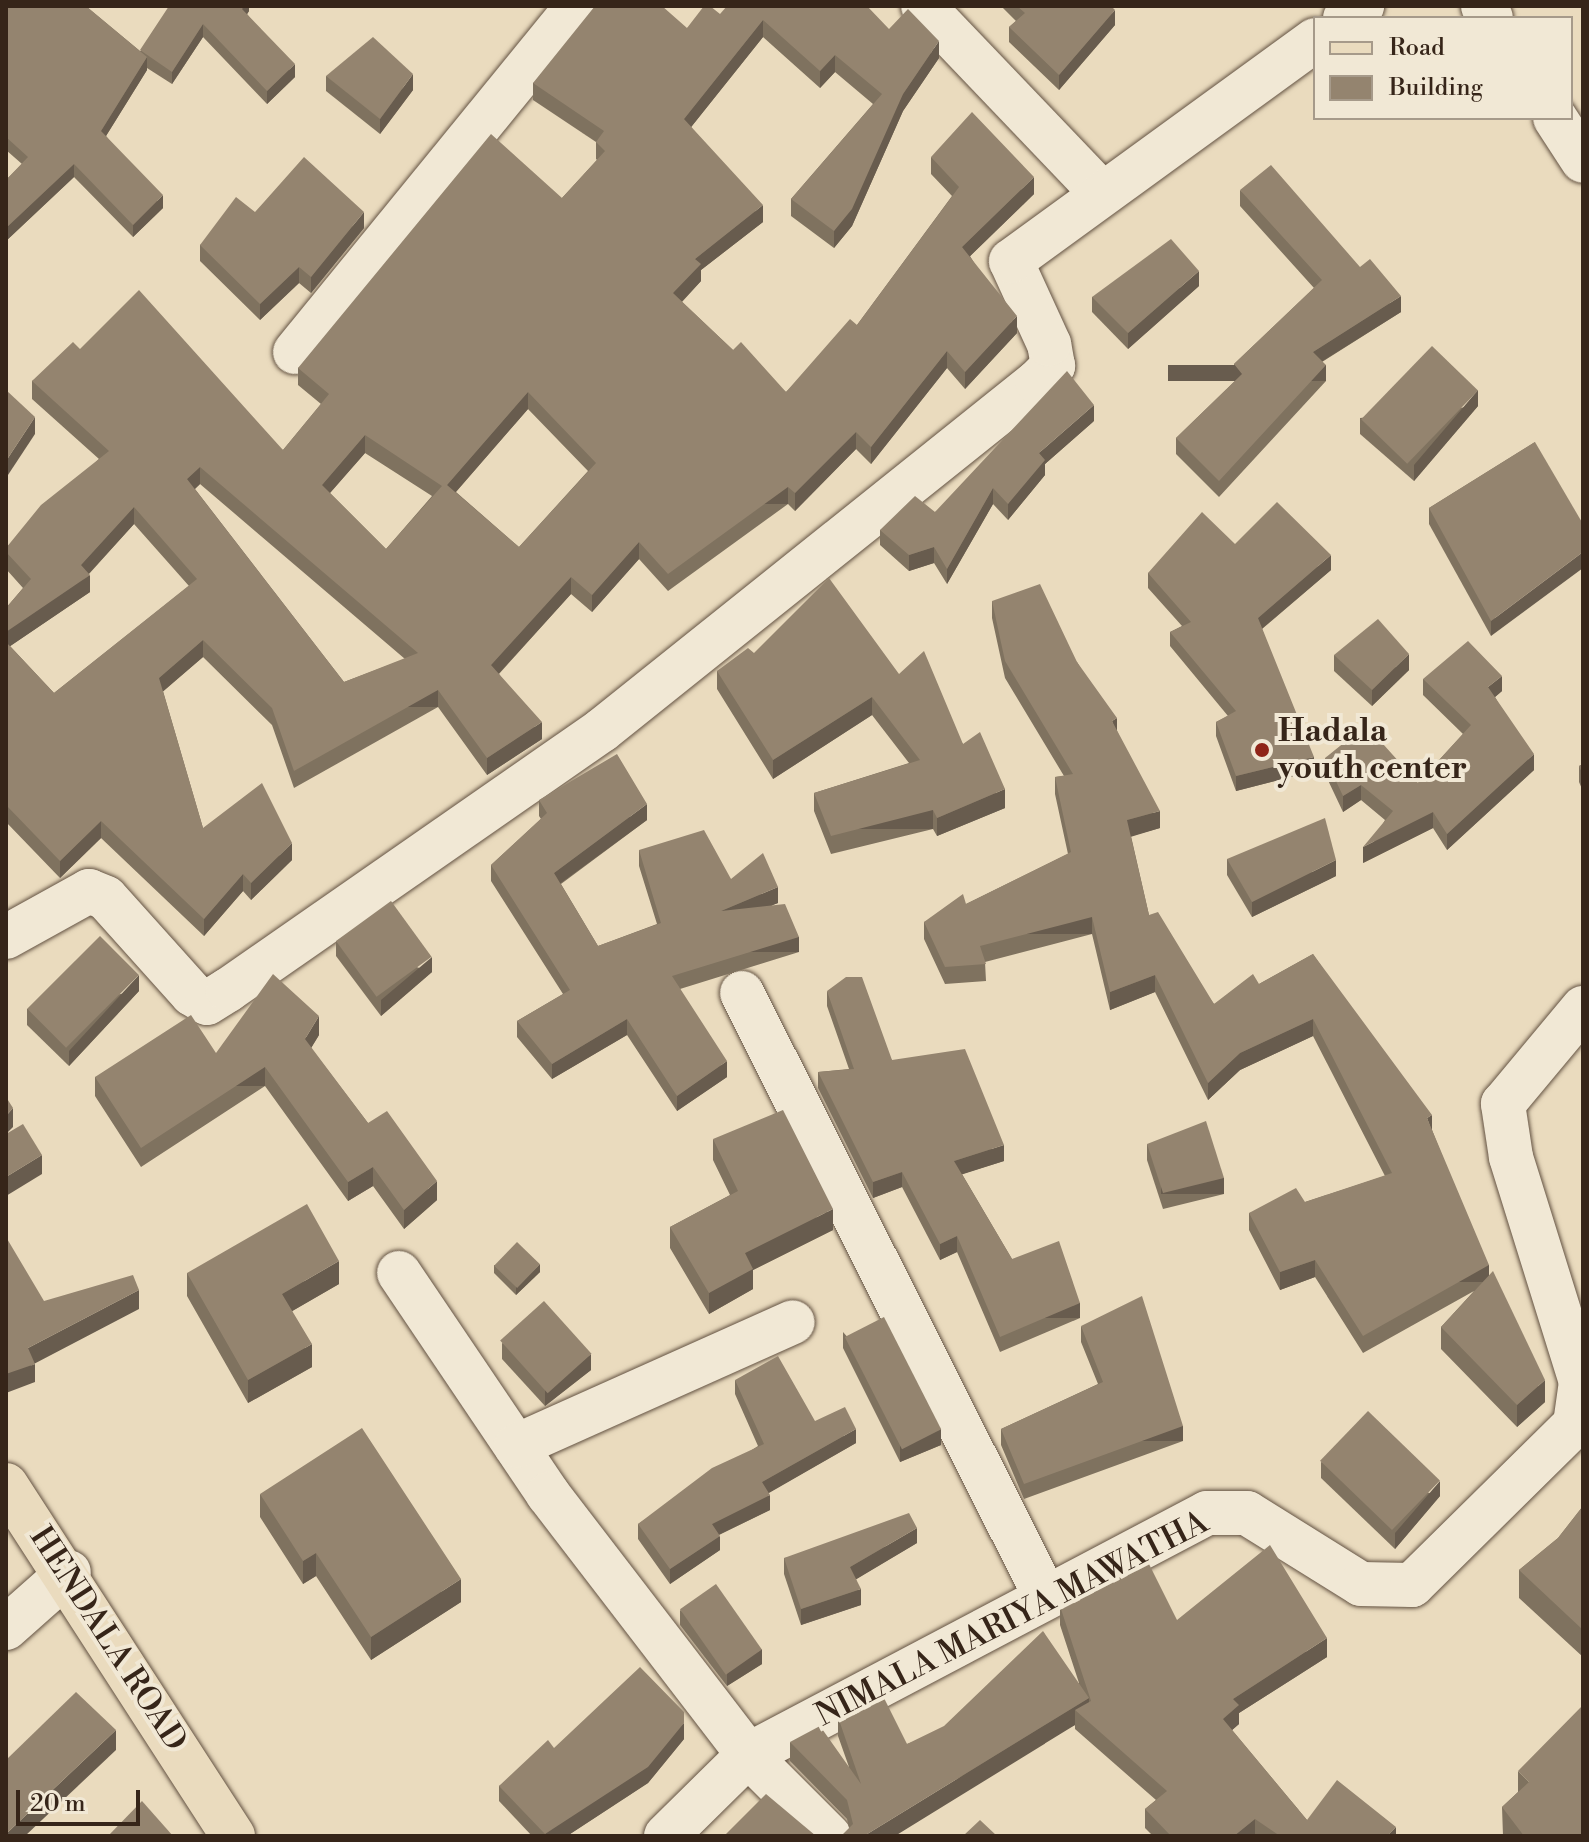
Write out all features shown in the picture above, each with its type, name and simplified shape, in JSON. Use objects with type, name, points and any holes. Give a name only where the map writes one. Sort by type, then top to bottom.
[{"type":"main road","name":"HENDALA ROAD","points":[[6,1485],[69,1572],[233,1836]]},
{"type":"street","points":[[295,352],[577,6]]},
{"type":"street","points":[[923,6],[1101,192]]},
{"type":"street","points":[[6,937],[89,891],[106,898],[192,994],[207,1003],[228,990],[602,730],[1037,382],[1053,366],[1049,344],[1011,261],[1101,192],[1313,41]]},
{"type":"street","points":[[1556,120],[1583,161]]},
{"type":"street","points":[[742,993],[1045,1596]]},
{"type":"street","name":"NIMALA MARIYA MAWATHA","points":[[666,1836],[748,1755],[1207,1513],[1247,1513],[1361,1584],[1412,1585],[1575,1424],[1581,1382],[1511,1157],[1503,1104],[1583,1008]]},
{"type":"street","points":[[399,1273],[516,1446],[748,1755],[829,1836]]},
{"type":"street","points":[[516,1446],[793,1322]]},
{"type":"street","points":[[6,1628],[69,1572]]},
{"type":"building","points":[[6,6],[86,6],[147,57],[101,131],[163,195],[133,225],[74,164],[6,228],[6,180],[28,157],[6,137]]},
{"type":"building","points":[[169,6],[244,6],[242,9],[295,64],[267,91],[203,24],[172,72],[140,50]]},
{"type":"building","points":[[595,6],[662,6],[687,28],[704,6],[710,6],[720,14],[727,6],[867,6],[889,29],[908,9],[939,41],[903,94],[852,209],[834,231],[791,199],[882,94],[835,55],[820,71],[763,20],[684,119],[763,205],[695,259],[701,264],[673,293],[733,350],[741,342],[786,392],[850,319],[857,325],[959,187],[931,157],[972,112],[1034,177],[962,247],[1017,316],[965,372],[947,351],[871,447],[856,432],[795,493],[788,487],[668,574],[639,542],[592,595],[571,577],[491,665],[542,722],[487,758],[438,690],[294,771],[272,708],[203,640],[159,678],[203,828],[262,783],[292,843],[251,883],[243,874],[204,919],[101,821],[60,861],[6,805],[6,642],[54,693],[197,579],[134,507],[81,565],[90,575],[6,632],[6,608],[31,579],[6,552],[6,548],[41,505],[109,451],[32,381],[73,342],[80,349],[139,290],[283,450],[329,394],[298,368],[491,134],[562,198],[605,151],[596,142],[604,131],[533,83]],"holes":[[[528,392],[596,463],[519,547],[447,485]],[[365,435],[442,486],[386,549],[322,485]],[[200,467],[418,653],[344,682],[187,479]]]},
{"type":"building","points":[[1017,6],[1111,6],[1115,10],[1059,75],[1009,27],[1025,13]]},
{"type":"building","points":[[373,37],[413,74],[380,119],[326,76]]},
{"type":"building","points":[[304,157],[364,212],[311,277],[299,267],[260,304],[200,245],[236,197],[255,212]]},
{"type":"building","points":[[1271,165],[1360,267],[1370,259],[1401,296],[1313,352],[1326,365],[1219,481],[1176,438],[1242,374],[1234,364],[1322,280],[1240,190]]},
{"type":"building","points":[[1171,239],[1199,271],[1128,333],[1092,297]]},
{"type":"building","points":[[1432,346],[1478,390],[1407,464],[1361,419]]},
{"type":"building","points":[[1067,371],[1094,405],[1039,453],[1045,460],[1008,504],[993,488],[947,569],[934,547],[909,555],[880,530],[915,496],[935,512]]},
{"type":"building","points":[[6,390],[35,417],[6,461]]},
{"type":"building","points":[[1535,442],[1583,524],[1583,552],[1491,621],[1429,508]]},
{"type":"building","points":[[1277,502],[1331,555],[1258,618],[1314,757],[1236,776],[1216,722],[1236,711],[1170,632],[1191,622],[1148,573],[1202,512],[1235,544]]},
{"type":"building","points":[[829,578],[899,674],[924,651],[963,744],[980,732],[1005,789],[937,818],[933,810],[831,836],[814,793],[920,760],[872,697],[773,760],[717,671],[748,648],[754,653]]},
{"type":"building","points":[[1040,584],[1077,662],[1117,718],[1112,721],[1160,811],[1127,820],[1149,915],[1158,912],[1214,1004],[1253,974],[1259,984],[1313,954],[1432,1115],[1427,1118],[1489,1265],[1363,1336],[1315,1260],[1280,1272],[1249,1213],[1296,1188],[1305,1202],[1392,1173],[1313,1019],[1240,1053],[1208,1083],[1155,975],[1110,992],[1092,917],[980,946],[986,964],[945,967],[924,922],[963,894],[966,904],[1071,852],[1055,777],[1073,774],[1005,661],[992,601]]},
{"type":"building","points":[[1378,619],[1409,654],[1372,690],[1334,655]]},
{"type":"building","points":[[1468,641],[1502,676],[1488,687],[1534,754],[1447,834],[1433,812],[1363,847],[1393,811],[1361,785],[1343,796],[1325,758],[1366,725],[1418,783],[1471,725],[1423,679]]},
{"type":"building","points":[[617,754],[647,804],[554,873],[598,946],[661,923],[639,850],[704,830],[731,879],[763,853],[778,887],[721,911],[785,904],[799,937],[672,976],[727,1061],[677,1096],[627,1019],[552,1064],[517,1021],[570,990],[491,865],[547,813],[539,800]]},
{"type":"building","points":[[1325,818],[1336,860],[1252,902],[1227,859]]},
{"type":"building","points":[[391,901],[432,957],[377,997],[336,941]]},
{"type":"building","points":[[100,936],[139,975],[66,1048],[27,1009]]},
{"type":"building","points":[[273,974],[319,1016],[305,1039],[368,1123],[387,1111],[437,1181],[404,1210],[373,1167],[348,1182],[265,1067],[141,1148],[95,1077],[191,1015],[216,1053]]},
{"type":"building","points":[[846,977],[862,977],[892,1060],[965,1049],[1004,1145],[954,1161],[1012,1259],[1059,1241],[1080,1303],[1000,1337],[957,1236],[940,1244],[902,1172],[873,1182],[818,1072],[854,1069],[827,991]]},
{"type":"building","points":[[6,1097],[13,1108],[6,1116]]},
{"type":"building","points":[[783,1110],[833,1209],[745,1253],[753,1269],[709,1293],[670,1227],[738,1191],[713,1139]]},
{"type":"building","points":[[1206,1121],[1224,1178],[1163,1193],[1147,1144]]},
{"type":"building","points":[[23,1124],[42,1155],[6,1177],[6,1134]]},
{"type":"building","points":[[307,1204],[339,1261],[282,1294],[312,1344],[248,1380],[187,1273]]},
{"type":"building","points":[[6,1237],[44,1301],[133,1275],[139,1290],[28,1348],[35,1364],[6,1374]]},
{"type":"building","points":[[517,1242],[540,1264],[517,1288],[494,1266]]},
{"type":"building","points":[[1493,1271],[1545,1380],[1517,1405],[1441,1327]]},
{"type":"building","points":[[1142,1296],[1183,1426],[1024,1484],[1001,1429],[1103,1382],[1081,1326]]},
{"type":"building","points":[[544,1301],[592,1354],[548,1393],[500,1340]]},
{"type":"building","points":[[884,1317],[941,1429],[902,1449],[845,1337]]},
{"type":"building","points":[[778,1356],[815,1421],[845,1407],[856,1429],[762,1482],[770,1495],[712,1524],[720,1536],[670,1569],[638,1524],[712,1468],[764,1444],[735,1380]]},
{"type":"building","points":[[1368,1411],[1440,1480],[1392,1530],[1320,1461]]},
{"type":"building","points":[[362,1428],[461,1579],[371,1637],[316,1553],[303,1561],[260,1494]]},
{"type":"building","points":[[1583,1506],[1583,1630],[1519,1570],[1558,1538]]},
{"type":"building","points":[[909,1513],[917,1528],[850,1567],[861,1589],[801,1609],[784,1558]]},
{"type":"building","points":[[1270,1545],[1327,1638],[1233,1699],[1239,1705],[1223,1719],[1307,1820],[1337,1780],[1396,1827],[1387,1836],[1280,1836],[1255,1819],[1234,1836],[1171,1836],[1145,1809],[1167,1791],[1075,1710],[1091,1701],[1060,1606],[1145,1556],[1177,1620]]},
{"type":"building","points":[[716,1584],[762,1650],[726,1675],[680,1609]]},
{"type":"building","points":[[1043,1631],[1089,1698],[864,1836],[841,1836],[853,1824],[847,1800],[790,1742],[820,1726],[861,1784],[838,1717],[882,1694],[907,1744],[944,1726]]},
{"type":"building","points":[[640,1667],[684,1712],[684,1723],[648,1767],[545,1834],[499,1786],[548,1740],[554,1748]]},
{"type":"building","points":[[76,1692],[116,1730],[6,1834],[6,1760]]},
{"type":"building","points":[[1583,1705],[1583,1836],[1524,1836],[1502,1807],[1529,1782],[1518,1771]]},
{"type":"building","points":[[766,1794],[816,1836],[724,1836]]},
{"type":"building","points":[[142,1801],[173,1836],[108,1836]]},
{"type":"building","points":[[980,1820],[997,1836],[963,1836]]},
{"type":"place","name":"Hadala youth center","points":[[1262,750]]}]
